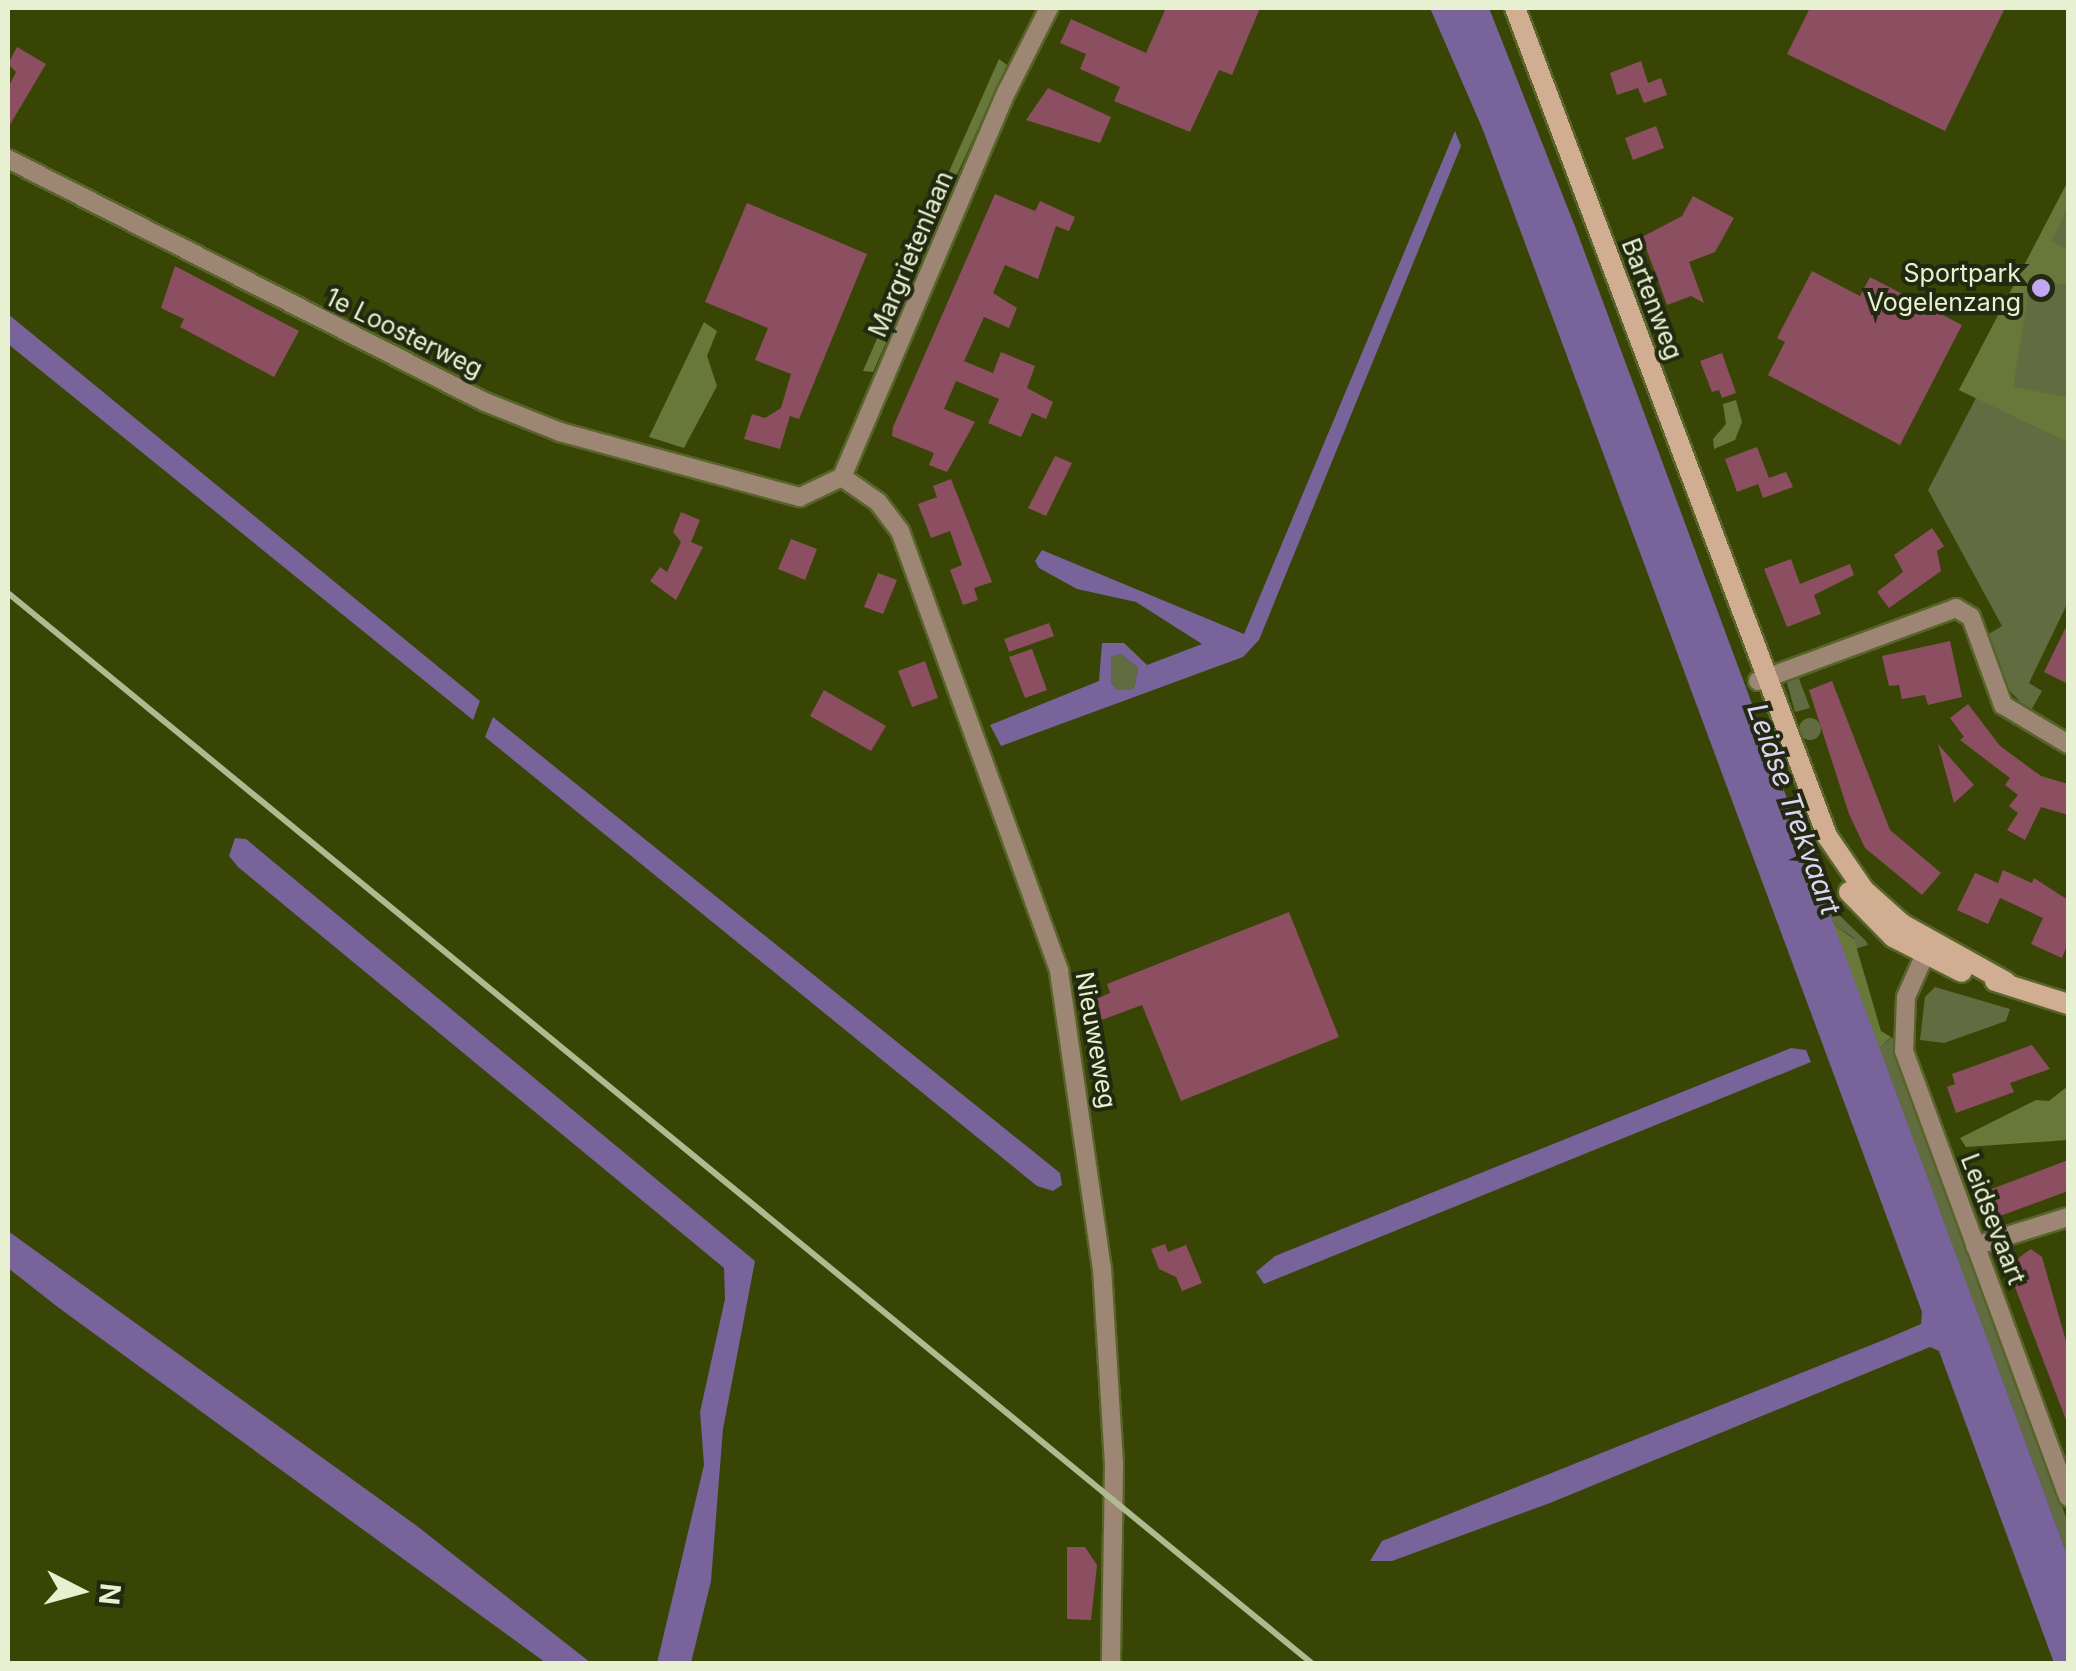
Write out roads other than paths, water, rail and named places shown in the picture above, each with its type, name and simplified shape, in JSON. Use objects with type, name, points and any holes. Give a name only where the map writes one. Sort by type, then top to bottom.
[{"type":"main road","name":"Bartenweg","points":[[1516,8],[1763,679]]},
{"type":"main road","points":[[1763,679],[1832,870],[1874,919],[1927,950],[2068,1004]]},
{"type":"street","name":"Margrietenlaan","points":[[842,477],[1049,8]]},
{"type":"street","name":"1e Loosterweg","points":[[8,159],[484,402],[560,432],[800,497],[842,477]]},
{"type":"street","name":"Nieuweweg","points":[[842,477],[878,502],[900,531],[1059,970],[1102,1268],[1114,1465],[1112,1664]]},
{"type":"street","points":[[1763,679],[1956,608],[1970,617],[2003,705],[2068,744]]},
{"type":"street","name":"Leidsevaart","points":[[1927,950],[1906,998],[1902,1040],[2068,1498]]},
{"type":"street","points":[[1975,1246],[2068,1217]]},
{"type":"railway","points":[[8,593],[1313,1664]]},
{"type":"place","name":"Sportpark Vogelenzang","points":[[2041,288]]},
{"type":"water label","name":"Leidse Trekvaart","points":[[1794,809]]}]
